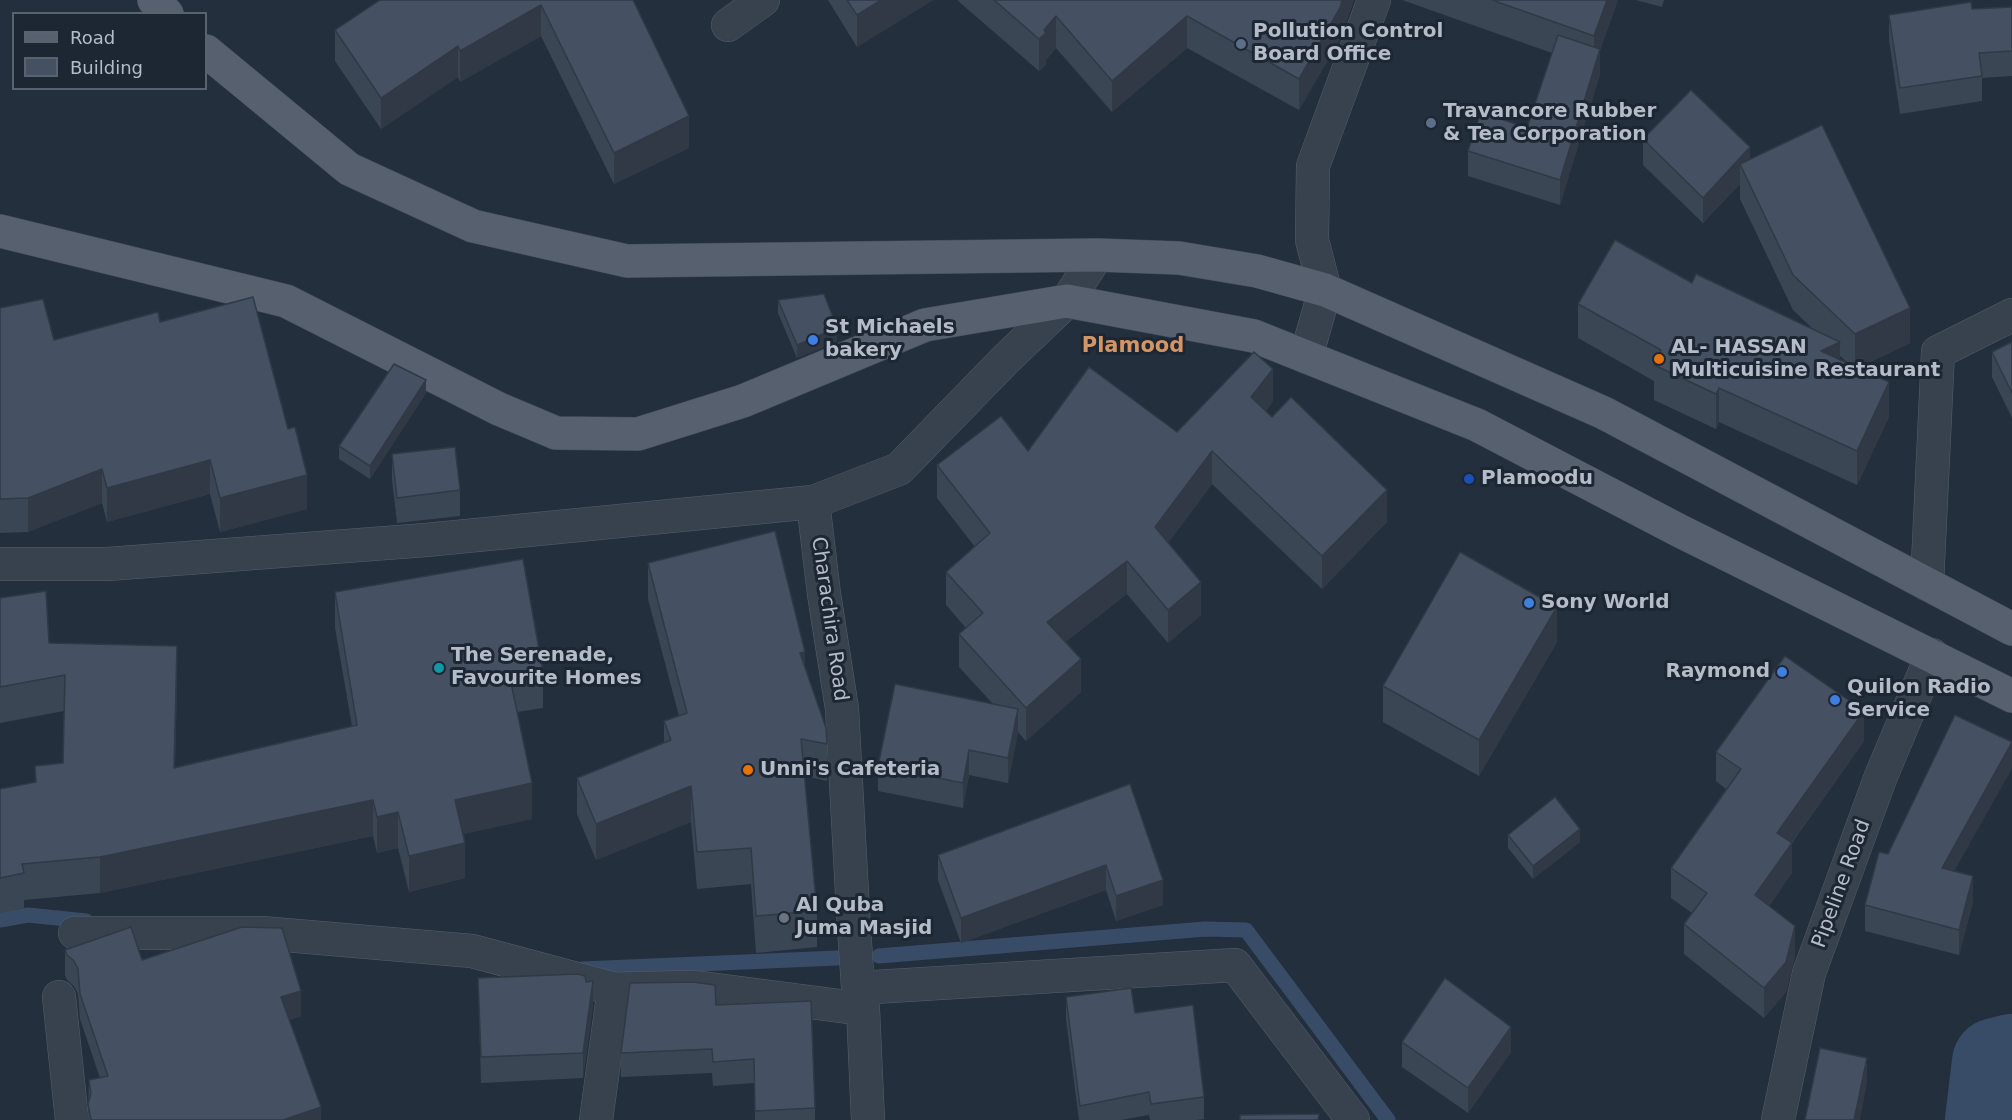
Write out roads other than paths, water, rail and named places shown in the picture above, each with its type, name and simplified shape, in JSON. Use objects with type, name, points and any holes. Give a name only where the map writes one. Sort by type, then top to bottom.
[{"type":"main road","points":[[154,0],[165,12]]},
{"type":"main road","points":[[207,52],[348,169],[473,226],[627,261],[1097,255],[1179,258],[1257,271],[1325,290],[1604,413],[2012,629]]},
{"type":"main road","points":[[0,231],[286,301],[499,409],[556,433],[638,434],[743,401],[925,325],[1067,301],[1254,336],[1477,425],[1680,531],[2012,696]]},
{"type":"street","points":[[728,25],[763,0]]},
{"type":"street","points":[[1306,357],[1325,290],[1312,240],[1313,166],[1374,0]]},
{"type":"street","points":[[0,564],[108,564],[414,541],[813,501],[900,469],[1006,359],[1067,301],[1097,255]]},
{"type":"street","points":[[1927,584],[1938,352],[2012,315]]},
{"type":"street","name":"Charachira Road","points":[[813,501],[824,594],[842,709],[853,912],[868,1120]]},
{"type":"street","name":"Pipeline Road","points":[[1778,1120],[1809,973],[1881,777],[1932,655]]},
{"type":"street","points":[[75,933],[262,933],[472,951],[614,989],[694,987],[860,999],[1235,965],[1353,1120]]},
{"type":"street","points":[[596,1120],[614,989]]},
{"type":"street","points":[[59,997],[72,1120]]},
{"type":"waterway","points":[[0,920],[28,915],[86,921]]},
{"type":"waterway","points":[[879,956],[1205,929],[1246,930],[1388,1120]]},
{"type":"waterway","points":[[582,969],[837,958]]},
{"type":"waterway","points":[[1989,1120],[1996,1062],[2012,1058]]},
{"type":"place","name":"Pollution Control Board Office","points":[[1241,44]]},
{"type":"place","name":"Travancore Rubber & Tea Corporation","points":[[1431,123]]},
{"type":"place","name":"St Michaels bakery","points":[[813,340]]},
{"type":"place","name":"AL- HASSAN Multicuisine Restaurant","points":[[1659,359]]},
{"type":"place","name":"Plamoodu","points":[[1469,479]]},
{"type":"place","name":"Sony World","points":[[1529,603]]},
{"type":"place","name":"The Serenade, Favourite Homes","points":[[439,668]]},
{"type":"place","name":"Raymond","points":[[1782,672]]},
{"type":"place","name":"Quilon Radio Service","points":[[1835,700]]},
{"type":"place","name":"Unni's Cafeteria","points":[[748,770]]},
{"type":"place","name":"Al Quba Juma Masjid","points":[[784,918]]},
{"type":"district","name":"Plamood","points":[[1133,347]]}]
